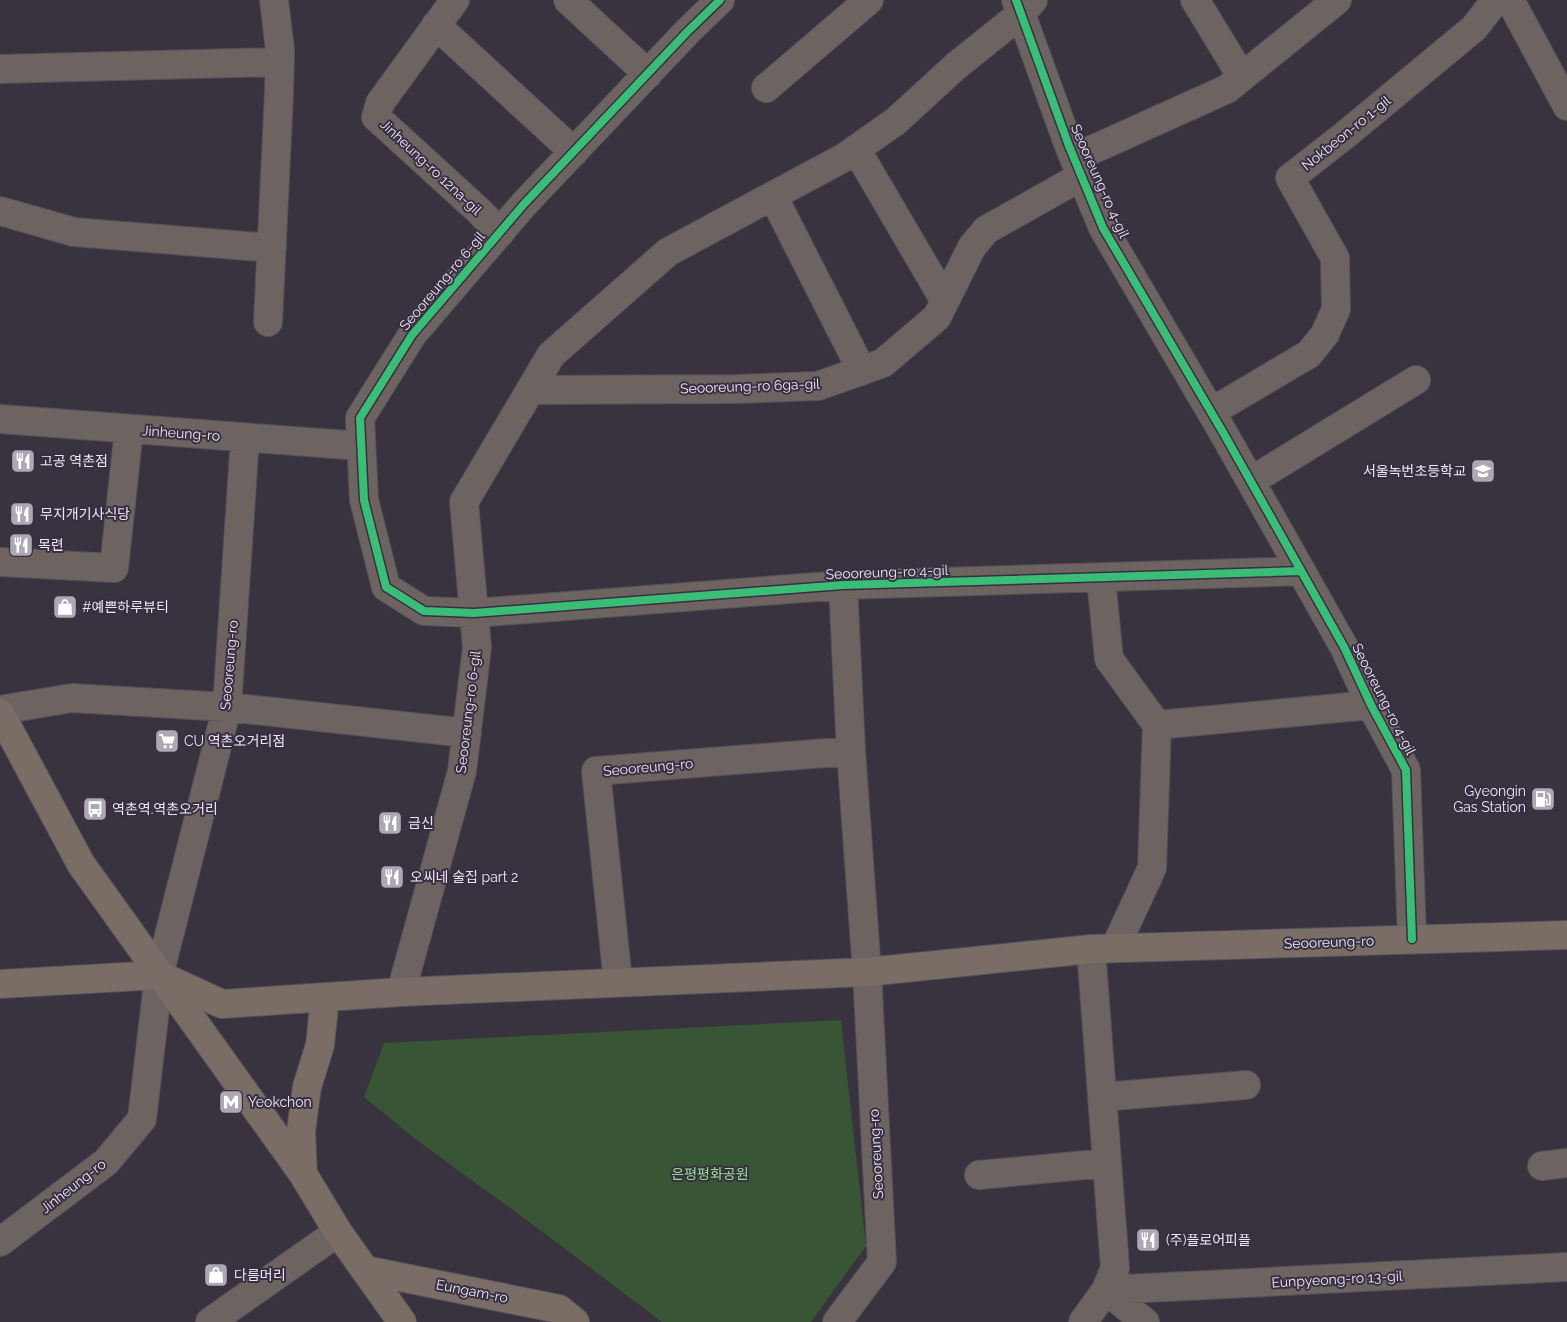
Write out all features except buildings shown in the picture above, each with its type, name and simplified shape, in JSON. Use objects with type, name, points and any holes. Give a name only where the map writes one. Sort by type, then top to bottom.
[{"type":"main road","points":[[0,711],[81,864],[303,1174],[338,1232],[402,1322]]},
{"type":"main road","name":"Seooreung-ro","points":[[0,984],[159,974],[222,1004],[401,992],[867,972],[1103,948],[1567,935]]},
{"type":"main road","points":[[303,1174],[301,1130],[307,1087],[320,1045],[325,997]]},
{"type":"main road","name":"Eungam-ro","points":[[366,1270],[559,1309],[575,1322]]},
{"type":"street","points":[[268,322],[280,62],[274,0]]},
{"type":"street","name":"Jinheung-ro 12na-gil","points":[[455,0],[380,103],[376,117],[460,192],[500,232]]},
{"type":"street","points":[[568,0],[648,74]]},
{"type":"street","points":[[766,88],[869,0]]},
{"type":"street","points":[[1195,0],[1242,77]]},
{"type":"street","name":"Seooreung-ro 4-gil","points":[[1078,167],[1227,89],[1337,0]]},
{"type":"street","name":"Nokbeon-ro 1-gil","points":[[1212,412],[1309,354],[1325,334],[1336,309],[1334,258],[1290,178],[1474,28],[1496,0]]},
{"type":"street","points":[[1510,0],[1567,106]]},
{"type":"street","name":"Seooreung-ro 6-gil","points":[[401,992],[462,771],[477,647],[474,613],[424,611],[386,587],[364,500],[360,418],[412,335],[500,232],[716,1]]},
{"type":"street","points":[[474,613],[464,502],[551,355],[668,252],[845,157],[896,121],[1023,5]]},
{"type":"street","name":"Seooreung-ro 4-gil","points":[[1023,5],[1078,167],[1103,228],[1212,412],[1344,647],[1406,770],[1412,940]]},
{"type":"street","points":[[436,24],[574,152]]},
{"type":"street","points":[[0,69],[280,62]]},
{"type":"street","points":[[856,149],[945,301]]},
{"type":"street","name":"Seooreung-ro 6ga-gil","points":[[530,390],[736,389],[818,386],[883,363],[937,317],[972,247],[986,230],[1078,167]]},
{"type":"street","points":[[773,196],[862,371]]},
{"type":"street","points":[[0,210],[74,232],[272,248]]},
{"type":"street","points":[[1251,481],[1416,380]]},
{"type":"street","name":"Jinheung-ro","points":[[0,419],[362,446]]},
{"type":"street","points":[[0,562],[114,568],[129,429]]},
{"type":"street","name":"Seooreung-ro","points":[[159,974],[228,707],[245,438]]},
{"type":"street","name":"Seooreung-ro 4-gil","points":[[474,613],[843,585],[1301,571]]},
{"type":"street","points":[[1083,1322],[1106,1290],[1115,1268],[1102,1097],[1103,948],[1152,868],[1157,725],[1109,659],[1101,578]]},
{"type":"street","name":"Seooreung-ro","points":[[836,1322],[882,1262],[867,972],[851,751],[843,585]]},
{"type":"street","points":[[0,711],[72,698],[228,707],[467,733]]},
{"type":"street","name":"Seooreung-ro 4-gil","points":[[1157,725],[1372,705]]},
{"type":"street","name":"Seooreung-ro","points":[[618,982],[596,771],[851,751]]},
{"type":"street","name":"Jinheung-ro","points":[[0,1242],[106,1162],[142,1119],[159,974]]},
{"type":"street","points":[[1102,1097],[1246,1085]]},
{"type":"street","points":[[979,1175],[1107,1163]]},
{"type":"street","points":[[210,1322],[338,1232]]},
{"type":"street","name":"Eunpyeong-ro 13-gil","points":[[1106,1290],[1567,1267]]},
{"type":"street","points":[[1106,1290],[1145,1322]]},
{"type":"green space","name":"은평평화공원","points":[[841,1020],[866,1246],[811,1322],[662,1322],[418,1141],[364,1097],[384,1043]]},
{"type":"cycle path","points":[[720,0],[687,32],[524,204],[412,335],[360,418],[364,500],[386,587],[424,611],[474,613],[843,585],[1301,571]]},
{"type":"cycle path","points":[[1016,0],[1069,146],[1103,228],[1224,434],[1344,647],[1371,705],[1406,770],[1412,939]]},
{"type":"place","name":"고공 역촌점","points":[[23,461]]},
{"type":"place","name":"서울녹번초등학교","points":[[1483,471]]},
{"type":"place","name":"무지개기사식당","points":[[22,514]]},
{"type":"place","name":"목련","points":[[21,545]]},
{"type":"place","name":"#예쁜하루뷰티","points":[[65,607]]},
{"type":"place","name":"CU 역촌오거리점","points":[[167,741]]},
{"type":"place","name":"Gyeongin Gas Station","points":[[1543,799]]},
{"type":"place","name":"역촌역.역촌오거리","points":[[95,809]]},
{"type":"place","name":"금신","points":[[390,823]]},
{"type":"place","name":"오씨네 술집 part 2","points":[[392,877]]},
{"type":"place","name":"Yeokchon","points":[[231,1102]]},
{"type":"place","name":"(주)플로어피플","points":[[1148,1240]]},
{"type":"place","name":"다름머리","points":[[216,1275]]}]
